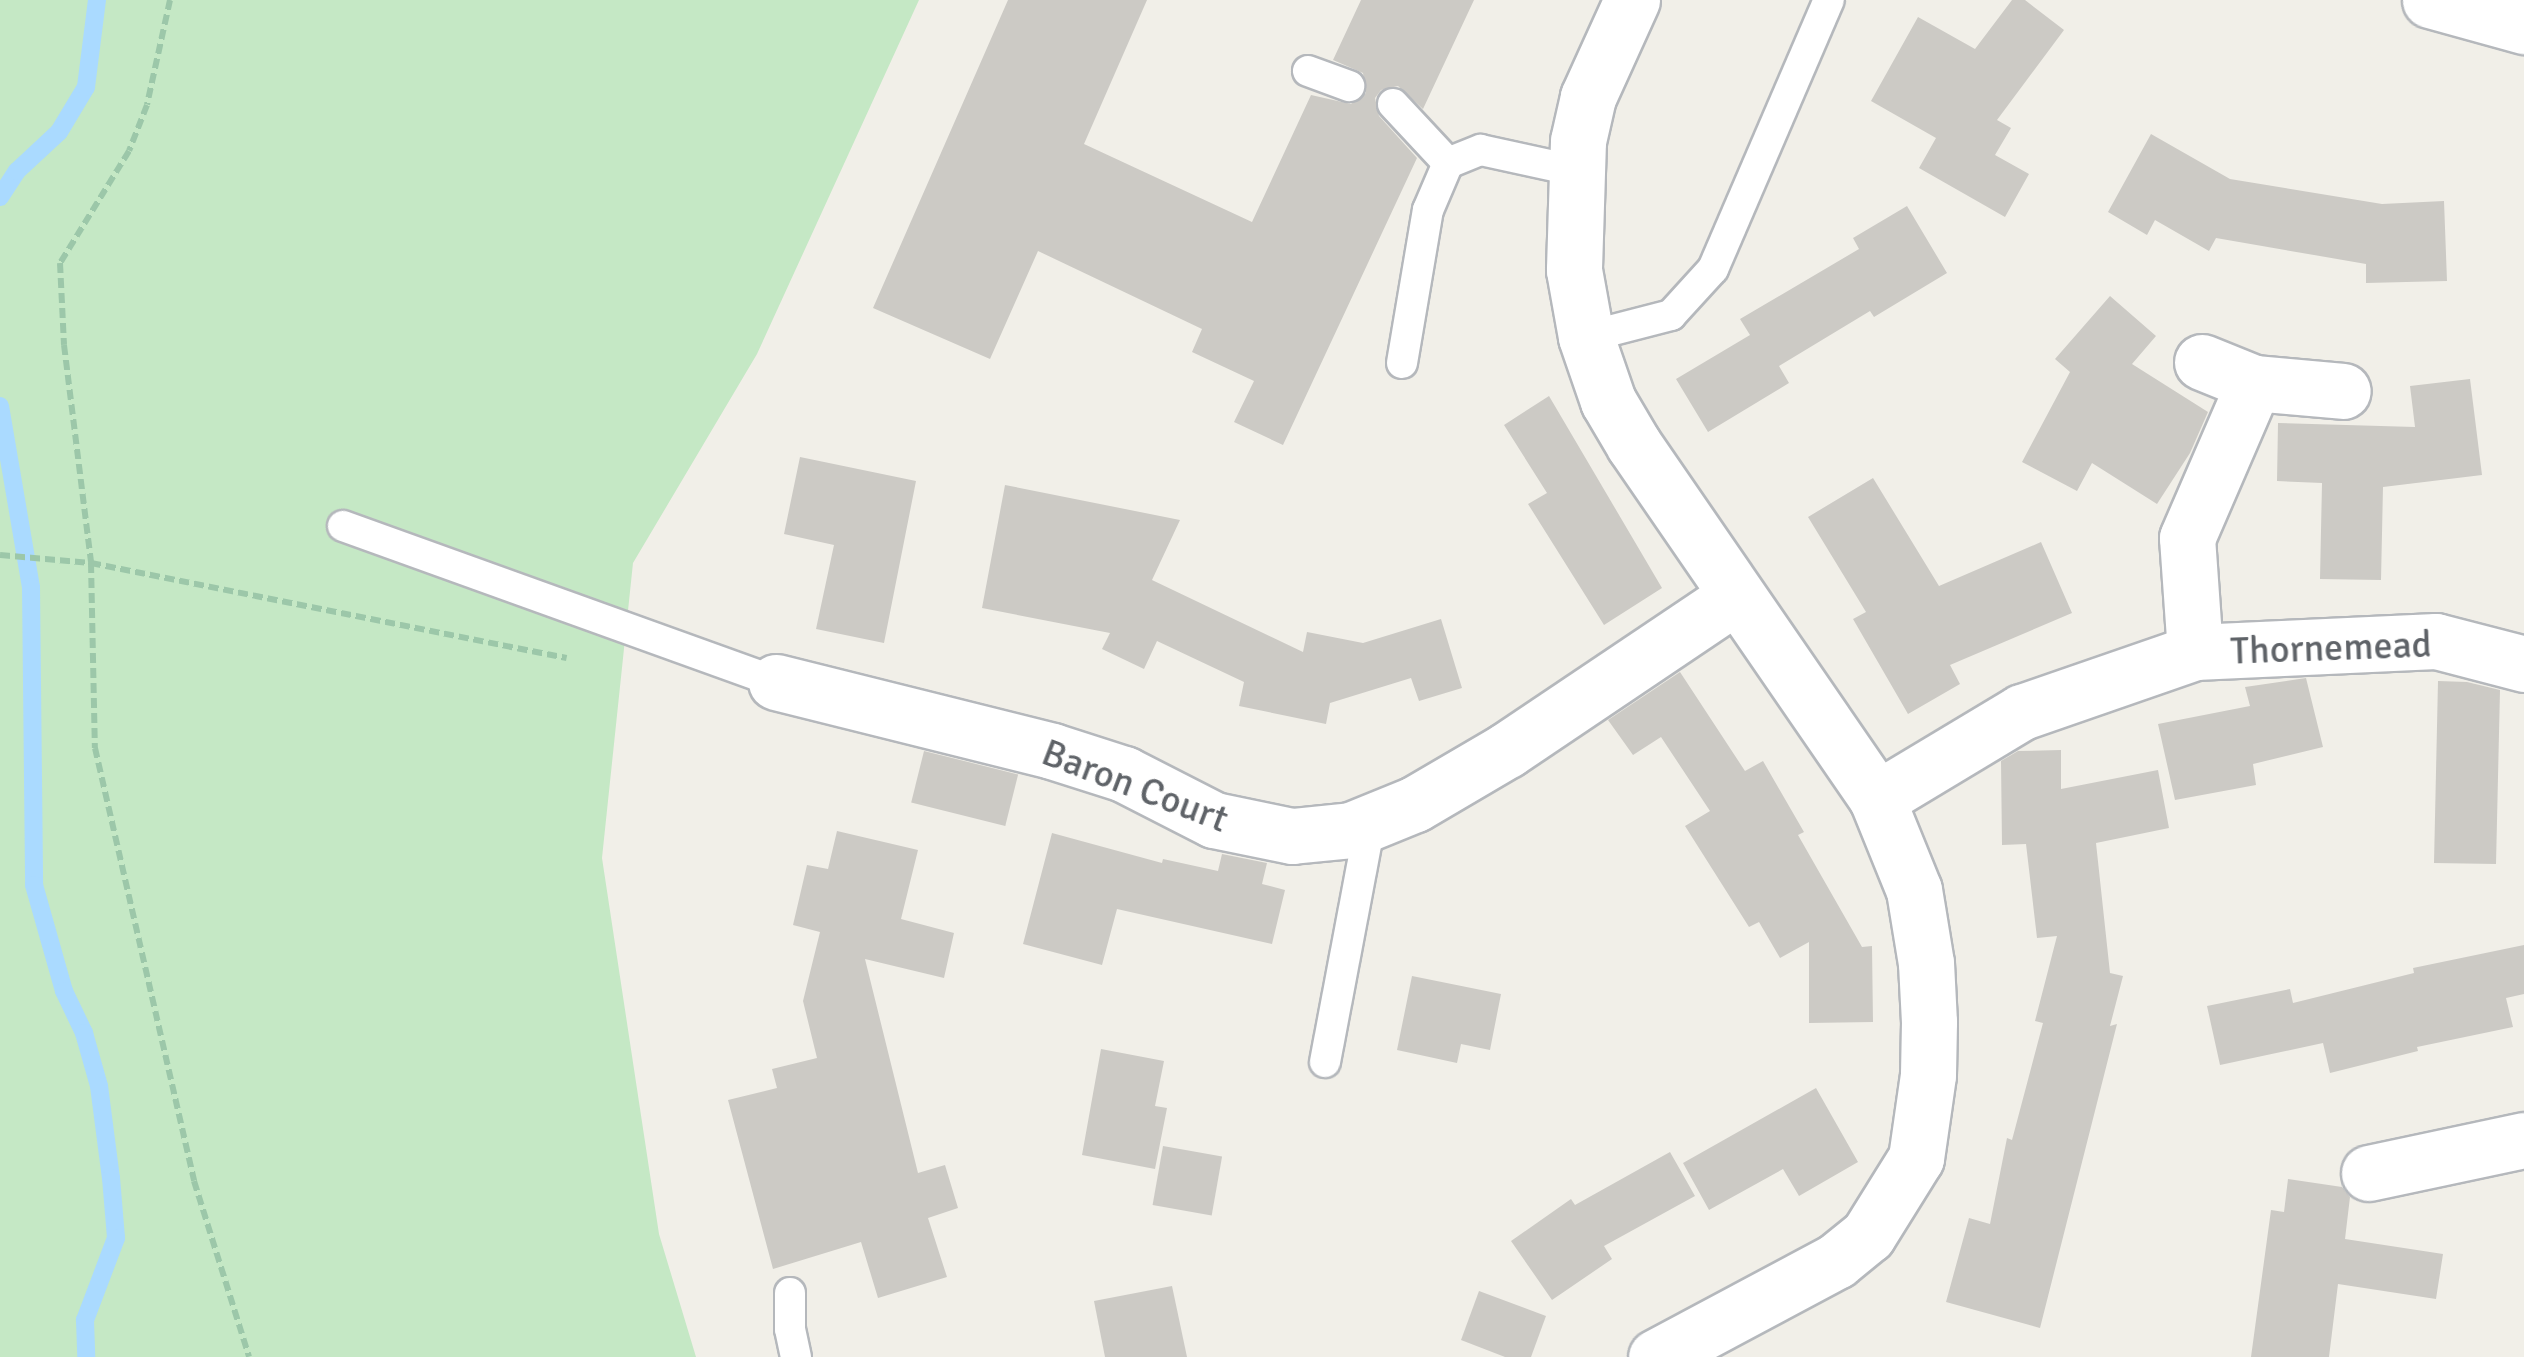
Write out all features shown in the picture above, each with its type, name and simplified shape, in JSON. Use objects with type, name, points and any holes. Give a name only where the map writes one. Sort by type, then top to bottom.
[{"type":"street","points":[[1632,0],[1588,97],[1576,171],[1574,270],[1586,337],[1608,401],[1736,597],[1878,799],[1914,890],[1926,963],[1928,1075],[1916,1158],[1868,1235],[1836,1261],[1656,1357]]},
{"type":"street","points":[[2430,0],[2524,26]]},
{"type":"street","points":[[2202,362],[2254,383],[2343,391]]},
{"type":"street","name":"Thornemead","points":[[2195,652],[2187,538],[2254,383]]},
{"type":"street","name":"Baron Court","points":[[776,682],[1052,751],[1124,774],[1214,820],[1292,836],[1352,830],[1415,804],[1507,750],[1736,597]]},
{"type":"street","name":"Thornemead","points":[[1878,799],[2022,712],[2195,652],[2436,640],[2524,664]]},
{"type":"street","points":[[2369,1173],[2524,1140]]},
{"type":"lane","points":[[1586,337],[1671,315],[1712,269],[1829,0]]},
{"type":"lane","points":[[1308,70],[1349,86]]},
{"type":"lane","points":[[1393,104],[1448,163]]},
{"type":"lane","points":[[1402,363],[1428,210],[1448,163],[1481,150],[1576,171]]},
{"type":"lane","points":[[343,526],[776,682]]},
{"type":"lane","points":[[1325,1062],[1370,823]]},
{"type":"lane","points":[[790,1293],[790,1329],[796,1357]]},
{"type":"path","points":[[170,0],[147,105],[129,151],[60,263],[64,345],[91,563],[95,748],[194,1181],[249,1357]]},
{"type":"path","points":[[0,555],[91,563],[568,658]]},
{"type":"green space","points":[[0,0],[919,0],[757,354],[633,563],[602,858],[659,1234],[696,1357],[0,1357]]},
{"type":"building","points":[[1008,0],[1147,0],[1084,144],[1252,222],[1311,95],[1351,104],[1366,93],[1363,73],[1333,60],[1361,0],[1474,0],[1423,109],[1398,86],[1381,90],[1375,98],[1379,116],[1417,158],[1283,445],[1234,422],[1254,381],[1192,352],[1202,329],[1038,251],[990,359],[873,308]]},
{"type":"building","points":[[2012,0],[2025,0],[2064,30],[1997,120],[2011,128],[1995,155],[2029,174],[2005,217],[1919,168],[1936,138],[1871,101],[1918,17],[1975,49]]},
{"type":"building","points":[[2151,134],[2230,179],[2382,204],[2444,201],[2447,281],[2366,283],[2366,264],[2216,238],[2209,251],[2155,220],[2147,235],[2108,212]]},
{"type":"building","points":[[1907,206],[1947,273],[1874,317],[1870,311],[1779,366],[1789,383],[1708,432],[1676,379],[1750,335],[1740,319],[1859,249],[1853,238]]},
{"type":"building","points":[[2110,296],[2156,336],[2132,364],[2208,412],[2190,453],[2157,504],[2092,463],[2077,491],[2022,462],[2070,372],[2055,359]]},
{"type":"building","points":[[2470,379],[2482,475],[2383,487],[2381,580],[2320,579],[2322,483],[2277,481],[2278,423],[2415,427],[2410,386]]},
{"type":"building","points":[[1549,396],[1662,588],[1604,625],[1528,504],[1547,493],[1504,425]]},
{"type":"building","points":[[800,457],[916,481],[884,643],[816,629],[834,545],[784,534]]},
{"type":"building","points":[[1873,478],[1939,586],[2041,542],[2072,613],[1950,665],[1960,684],[1908,714],[1853,619],[1866,612],[1808,517]]},
{"type":"building","points":[[1005,485],[1180,520],[1152,580],[1303,652],[1307,632],[1363,643],[1441,619],[1462,688],[1419,701],[1411,678],[1330,703],[1326,724],[1239,706],[1244,682],[1157,641],[1144,669],[1102,649],[1110,633],[982,608]]},
{"type":"building","points":[[1680,672],[1745,771],[1763,761],[1804,832],[1798,835],[1862,947],[1872,946],[1873,1022],[1809,1023],[1809,942],[1780,958],[1759,922],[1749,927],[1685,826],[1710,811],[1661,737],[1633,755],[1608,720]]},
{"type":"building","points":[[2306,678],[2323,747],[2253,764],[2256,785],[2175,800],[2158,724],[2250,706],[2245,687]]},
{"type":"building","points":[[2438,681],[2467,682],[2500,690],[2496,864],[2434,863]]},
{"type":"building","points":[[2061,750],[2061,789],[2158,770],[2169,828],[2096,843],[2110,973],[2123,976],[2110,1026],[2117,1024],[2040,1328],[1946,1302],[1969,1218],[1990,1224],[2007,1138],[2012,1140],[2043,1023],[2035,1021],[2057,936],[2037,938],[2026,844],[2002,845],[2001,761],[2018,751]]},
{"type":"building","points":[[924,751],[1018,774],[1005,826],[911,802]]},
{"type":"building","points":[[837,831],[918,850],[901,919],[954,933],[944,978],[865,959],[918,1173],[945,1165],[958,1208],[928,1218],[947,1277],[878,1298],[861,1242],[773,1269],[728,1100],[777,1088],[772,1069],[817,1058],[803,1001],[820,932],[793,925],[807,865],[828,869]]},
{"type":"building","points":[[1052,833],[1162,863],[1163,859],[1218,871],[1222,854],[1267,863],[1262,884],[1285,890],[1272,944],[1117,909],[1102,965],[1023,944]]},
{"type":"building","points":[[2524,945],[2524,994],[2506,998],[2513,1027],[2417,1047],[2418,1051],[2330,1073],[2323,1043],[2220,1065],[2207,1006],[2290,989],[2293,1003],[2414,973],[2413,968]]},
{"type":"building","points":[[1412,976],[1501,994],[1490,1050],[1461,1044],[1457,1063],[1397,1050]]},
{"type":"building","points":[[1101,1049],[1164,1061],[1155,1106],[1167,1108],[1155,1169],[1082,1155]]},
{"type":"building","points":[[1816,1088],[1858,1162],[1799,1196],[1783,1169],[1709,1210],[1683,1163]]},
{"type":"building","points":[[1163,1146],[1222,1156],[1212,1216],[1153,1205]]},
{"type":"building","points":[[1670,1152],[1695,1196],[1604,1246],[1612,1259],[1552,1300],[1511,1241],[1571,1199],[1575,1205]]},
{"type":"building","points":[[2288,1179],[2342,1187],[2350,1197],[2345,1239],[2443,1254],[2436,1299],[2338,1284],[2329,1357],[2251,1357],[2271,1210],[2284,1212]]},
{"type":"building","points":[[1172,1286],[1187,1357],[1105,1357],[1094,1301]]},
{"type":"building","points":[[1479,1291],[1546,1316],[1531,1357],[1505,1357],[1461,1340]]},
{"type":"waterway","points":[[0,197],[17,171],[59,132],[86,87],[97,0]]},
{"type":"waterway","points":[[0,406],[31,587],[34,885],[64,991],[84,1033],[99,1086],[111,1178],[116,1238],[85,1320],[86,1357]]}]
